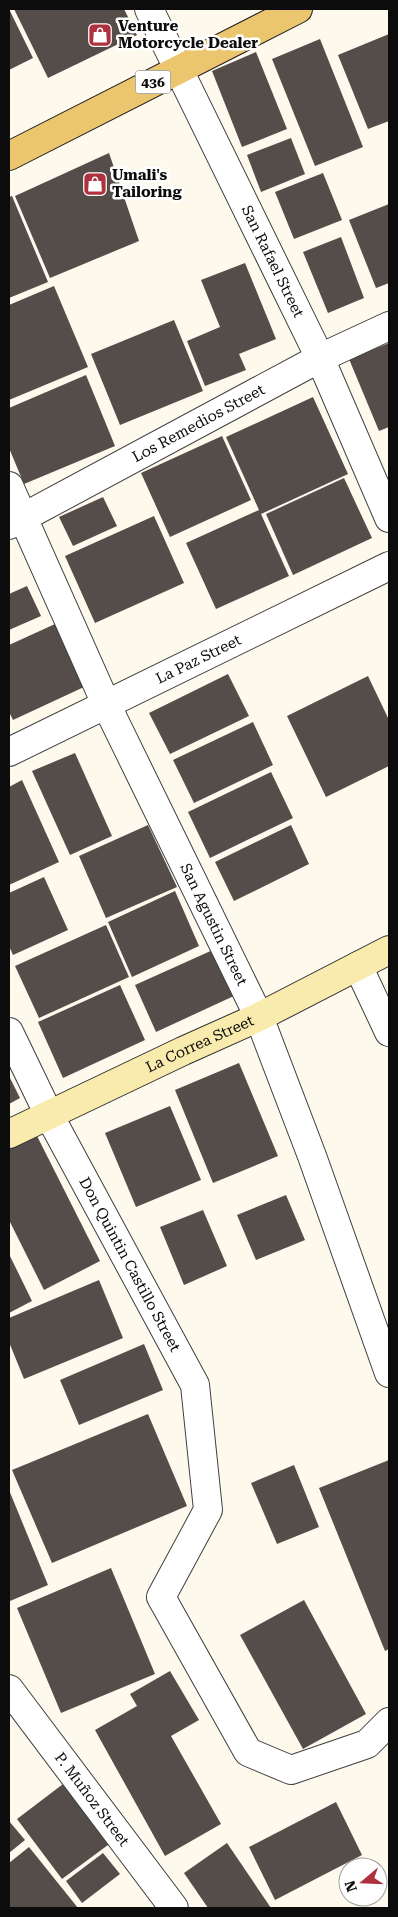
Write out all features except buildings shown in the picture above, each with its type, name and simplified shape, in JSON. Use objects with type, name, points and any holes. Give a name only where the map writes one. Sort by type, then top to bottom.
[{"type":"main road","name":"436","points":[[9,156],[298,9]]},
{"type":"street","name":"San Rafael Street","points":[[149,9],[320,358],[389,518]]},
{"type":"street","name":"Los Remedios Street","points":[[16,522],[320,358],[389,326]]},
{"type":"street","name":"San Agustin Street","points":[[9,486],[16,522],[260,1017],[312,1156],[389,1373]]},
{"type":"street","name":"La Paz Street","points":[[9,752],[389,566]]},
{"type":"street","name":"La Correa Street","points":[[9,1134],[183,1051],[260,1017],[389,950]]},
{"type":"street","points":[[358,966],[389,1032]]},
{"type":"street","name":"Don Quintin Castillo Street","points":[[9,1032],[49,1115],[195,1385],[208,1510],[161,1597],[248,1752],[291,1770],[366,1744],[389,1722]]},
{"type":"street","name":"P. Muñoz Street","points":[[9,1689],[174,1908]]},
{"type":"place","name":"Venture Motorcycle Dealer","points":[[100,35]]},
{"type":"place","name":"Umali's Tailoring","points":[[95,184]]}]
